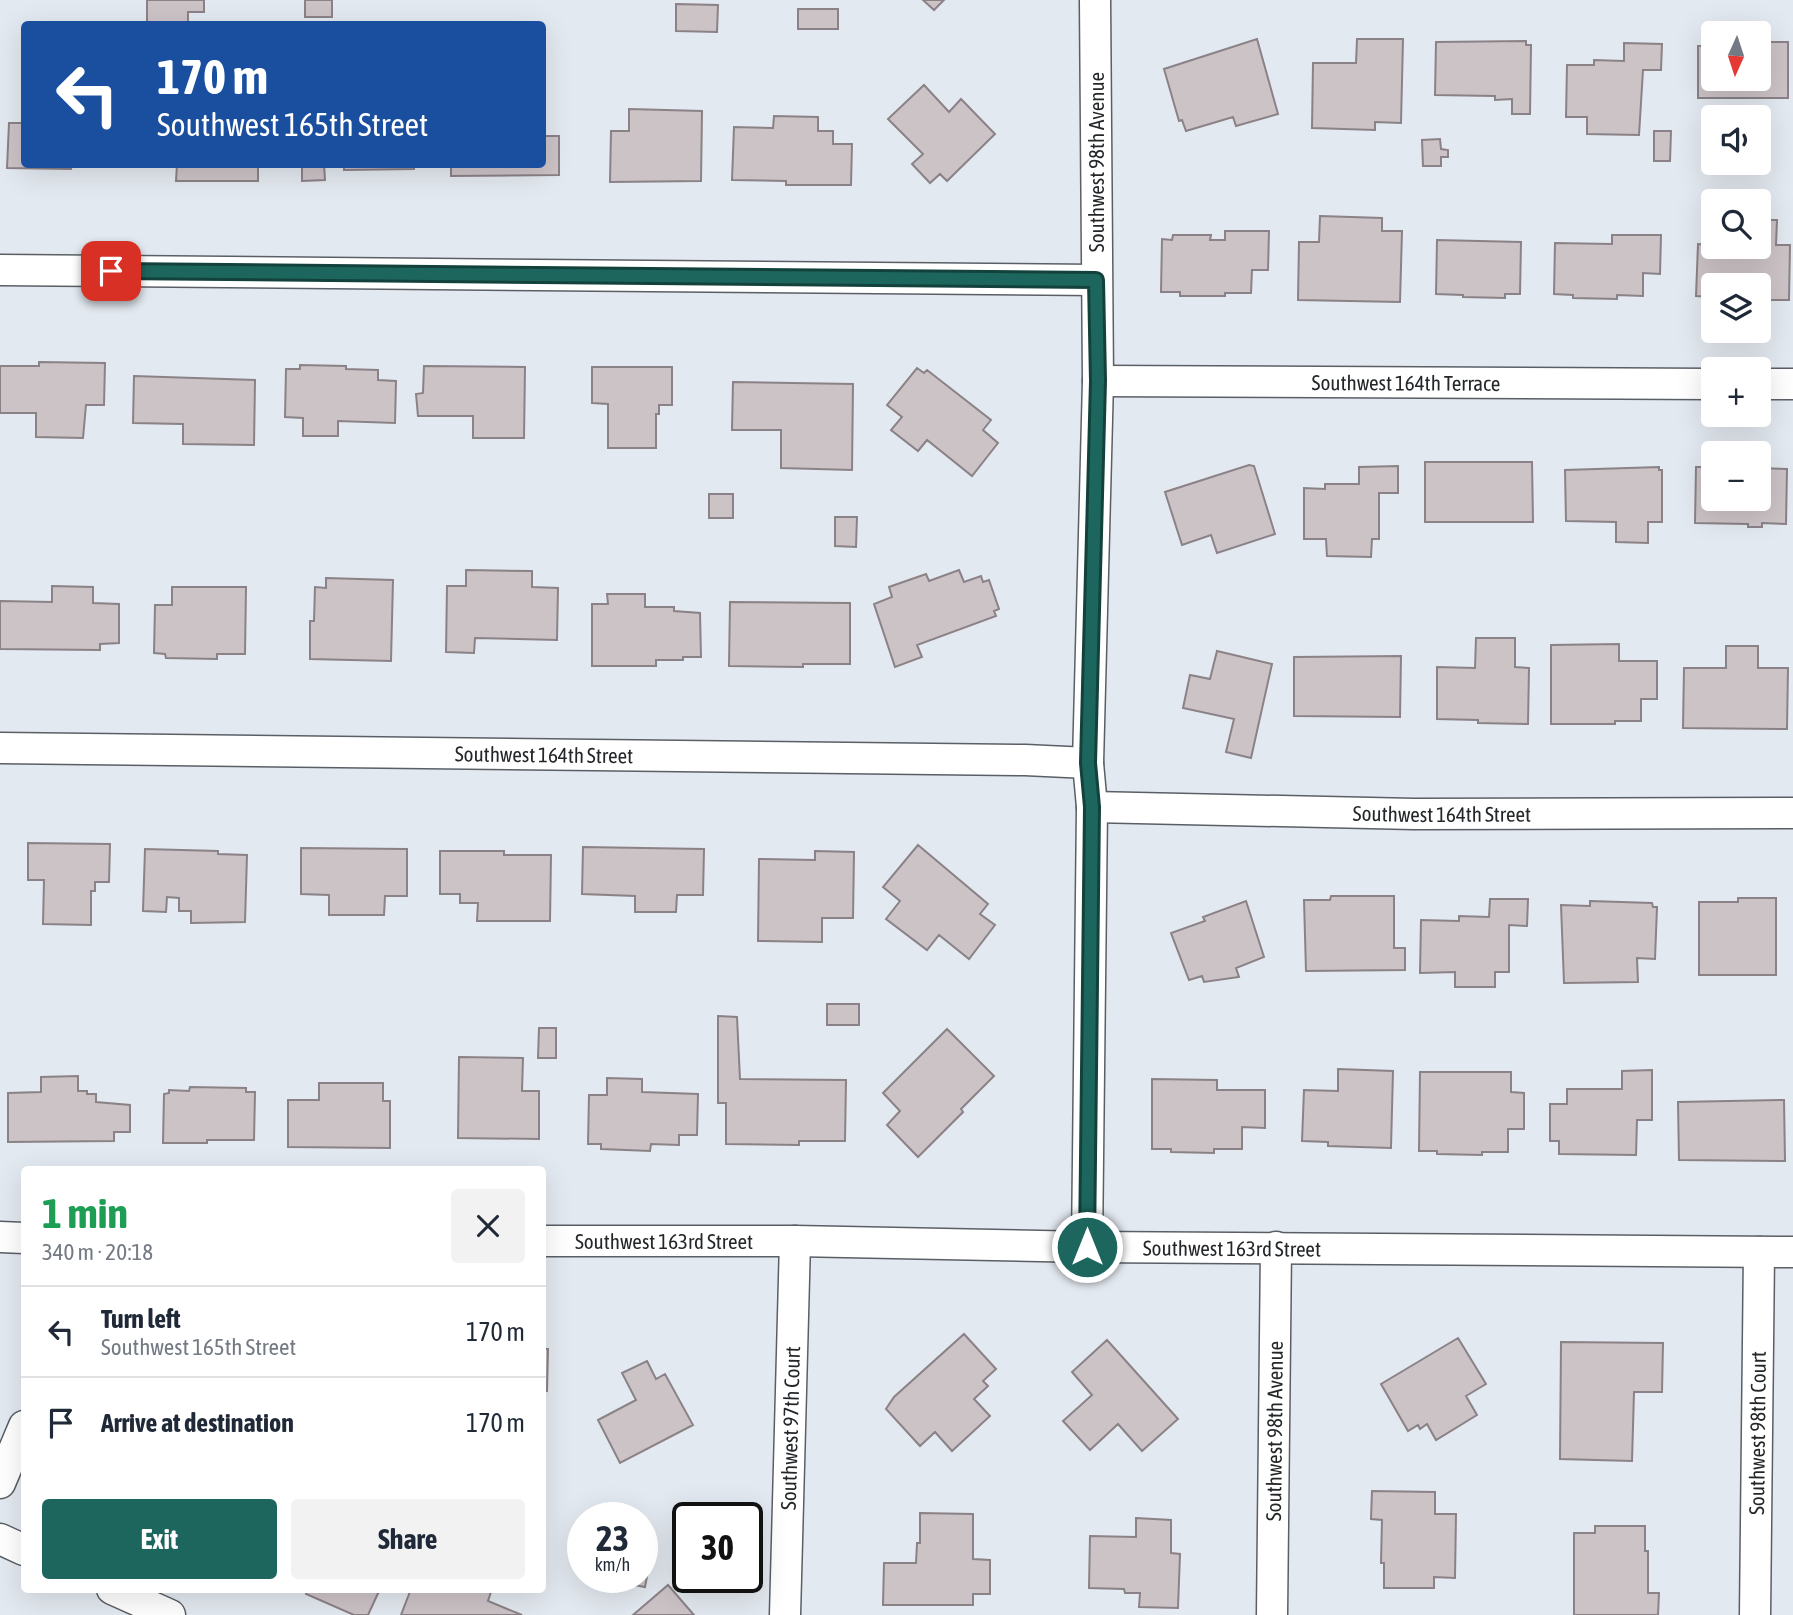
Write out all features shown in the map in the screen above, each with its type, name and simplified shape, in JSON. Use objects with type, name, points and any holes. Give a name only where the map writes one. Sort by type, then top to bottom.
[{"type":"street","name":"Southwest 98th Avenue","points":[[1087,1247],[1092,807],[1088,763],[1098,381],[1096,0]]},
{"type":"street","points":[[0,270],[1096,280]]},
{"type":"street","name":"Southwest 164th Terrace","points":[[1098,381],[1701,384]]},
{"type":"street","points":[[1771,384],[1793,384]]},
{"type":"street","name":"Southwest 164th Street","points":[[0,748],[1026,760],[1088,763]]},
{"type":"street","name":"Southwest 164th Street","points":[[1092,807],[1414,814],[1793,813]]},
{"type":"street","points":[[0,1237],[21,1238]]},
{"type":"street","name":"Southwest 163rd Street","points":[[546,1241],[795,1241],[1087,1247],[1793,1252]]},
{"type":"street","name":"Southwest 97th Court","points":[[785,1615],[795,1241]]},
{"type":"street","name":"Southwest 98th Avenue","points":[[1272,1615],[1276,1247]]},
{"type":"street","name":"Southwest 98th Court","points":[[1755,1615],[1759,1252]]},
{"type":"street","points":[[0,1483],[21,1433]]},
{"type":"street","points":[[0,1539],[21,1549]]},
{"type":"street","points":[[121,1593],[170,1615]]},
{"type":"building","points":[[147,0],[204,0],[204,12],[188,12],[188,21],[147,21]]},
{"type":"building","points":[[305,0],[332,0],[332,17],[305,17]]},
{"type":"building","points":[[923,0],[944,0],[934,10]]},
{"type":"building","points":[[676,4],[718,5],[717,32],[676,31]]},
{"type":"building","points":[[798,9],[838,9],[838,29],[798,29]]},
{"type":"building","points":[[1257,39],[1278,114],[1236,126],[1233,117],[1186,131],[1182,120],[1179,121],[1164,69]]},
{"type":"building","points":[[1357,39],[1403,39],[1401,123],[1375,122],[1375,130],[1312,128],[1313,63],[1356,63]]},
{"type":"building","points":[[1526,41],[1526,45],[1531,45],[1530,114],[1512,114],[1512,99],[1495,100],[1495,96],[1435,95],[1436,42]]},
{"type":"building","points":[[1771,42],[1788,42],[1788,98],[1698,98],[1698,46],[1701,46],[1701,91],[1771,91]]},
{"type":"building","points":[[1624,43],[1662,44],[1661,70],[1643,70],[1639,135],[1587,134],[1587,117],[1566,117],[1567,65],[1594,65],[1594,60],[1624,61]]},
{"type":"building","points":[[924,85],[949,112],[961,99],[995,134],[947,181],[940,174],[930,183],[912,164],[923,154],[888,119]]},
{"type":"building","points":[[629,109],[702,111],[701,181],[610,182],[611,131],[629,131]]},
{"type":"building","points":[[774,116],[818,117],[818,131],[833,131],[833,144],[852,144],[851,185],[786,185],[786,181],[732,180],[734,127],[773,128]]},
{"type":"building","points":[[9,123],[21,123],[21,168],[71,168],[71,169],[7,168]]},
{"type":"building","points":[[1654,131],[1671,131],[1670,161],[1654,161]]},
{"type":"building","points":[[546,136],[559,136],[559,175],[451,176],[451,168],[546,168]]},
{"type":"building","points":[[1440,139],[1441,149],[1448,150],[1448,157],[1441,157],[1441,166],[1423,166],[1422,140]]},
{"type":"building","points":[[177,168],[258,168],[258,181],[176,181]]},
{"type":"building","points":[[302,168],[324,168],[325,180],[302,181]]},
{"type":"building","points":[[344,168],[414,168],[414,169]]},
{"type":"building","points":[[1320,216],[1382,218],[1382,231],[1402,231],[1400,302],[1298,300],[1299,242],[1319,242]]},
{"type":"building","points":[[1771,220],[1777,220],[1776,245],[1790,245],[1789,300],[1771,300],[1771,273],[1701,273],[1701,296],[1696,296],[1698,244],[1701,244],[1701,259],[1771,259]]},
{"type":"building","points":[[1225,231],[1269,231],[1268,270],[1252,270],[1251,293],[1180,296],[1180,292],[1161,292],[1162,239],[1172,240],[1173,235],[1211,235],[1210,240],[1225,240]]},
{"type":"building","points":[[1612,235],[1661,235],[1660,274],[1643,273],[1643,296],[1617,295],[1617,299],[1573,298],[1573,295],[1554,294],[1555,243],[1612,244]]},
{"type":"building","points":[[1437,240],[1521,242],[1520,294],[1505,294],[1505,298],[1436,294]]},
{"type":"building","points":[[39,362],[105,363],[104,405],[86,405],[83,438],[36,437],[36,413],[0,413],[0,366],[39,366]]},
{"type":"building","points":[[300,365],[378,370],[378,380],[396,381],[395,423],[338,421],[338,436],[303,436],[303,418],[285,417],[286,369],[300,369]]},
{"type":"building","points":[[424,366],[525,367],[524,438],[473,438],[473,416],[418,416],[416,394],[423,393]]},
{"type":"building","points":[[592,367],[672,367],[672,405],[659,405],[659,414],[656,414],[656,448],[608,448],[608,404],[592,403]]},
{"type":"building","points":[[917,368],[924,373],[927,370],[991,420],[983,430],[998,443],[972,476],[927,440],[918,451],[891,430],[902,417],[887,405]]},
{"type":"building","points":[[134,376],[255,380],[254,445],[183,444],[183,424],[133,423]]},
{"type":"building","points":[[733,382],[853,384],[852,470],[781,468],[781,430],[732,430]]},
{"type":"building","points":[[1425,462],[1532,462],[1533,522],[1425,522]]},
{"type":"building","points":[[1249,465],[1254,466],[1275,534],[1217,553],[1211,535],[1182,545],[1165,492]]},
{"type":"building","points":[[1398,466],[1398,493],[1379,493],[1379,539],[1372,539],[1371,557],[1327,556],[1326,539],[1304,539],[1304,488],[1325,489],[1325,484],[1359,484],[1359,467]]},
{"type":"building","points":[[1659,467],[1659,470],[1662,470],[1662,522],[1648,522],[1648,543],[1616,542],[1616,522],[1566,521],[1565,470]]},
{"type":"building","points":[[1696,467],[1701,467],[1701,511],[1771,511],[1771,468],[1787,469],[1786,524],[1762,523],[1762,527],[1748,527],[1748,524],[1695,523]]},
{"type":"building","points":[[709,494],[733,494],[733,518],[709,518]]},
{"type":"building","points":[[835,517],[857,517],[856,547],[835,546]]},
{"type":"building","points":[[466,570],[532,571],[532,587],[558,588],[557,640],[475,638],[474,653],[446,652],[447,586],[466,586]]},
{"type":"building","points":[[959,570],[964,582],[981,576],[983,582],[989,580],[999,609],[994,611],[996,616],[917,645],[922,657],[895,667],[874,604],[892,597],[889,587],[926,574],[929,581]]},
{"type":"building","points":[[326,578],[393,580],[391,661],[310,659],[310,621],[314,621],[315,587],[326,588]]},
{"type":"building","points":[[52,586],[93,587],[93,603],[119,604],[119,643],[100,644],[100,650],[0,649],[0,601],[52,602]]},
{"type":"building","points":[[172,587],[246,587],[245,654],[217,654],[217,659],[166,658],[165,654],[154,653],[155,605],[172,605]]},
{"type":"building","points":[[607,594],[645,594],[645,607],[674,607],[674,611],[700,613],[701,657],[656,660],[656,666],[592,666],[592,604],[608,604]]},
{"type":"building","points":[[730,602],[850,603],[850,664],[803,664],[803,667],[729,666]]},
{"type":"building","points":[[1476,638],[1515,638],[1515,667],[1529,668],[1528,724],[1437,719],[1437,667],[1475,668]]},
{"type":"building","points":[[1619,644],[1619,661],[1657,661],[1657,699],[1641,699],[1641,721],[1615,721],[1615,724],[1551,724],[1551,645]]},
{"type":"building","points":[[1726,646],[1758,646],[1758,668],[1788,668],[1787,729],[1683,728],[1684,668],[1726,668]]},
{"type":"building","points":[[1217,651],[1272,664],[1251,758],[1226,752],[1234,719],[1183,708],[1190,675],[1210,679]]},
{"type":"building","points":[[1401,656],[1400,717],[1294,716],[1294,657]]},
{"type":"building","points":[[28,843],[110,844],[109,882],[95,882],[95,891],[91,891],[91,925],[43,924],[44,880],[28,880]]},
{"type":"building","points":[[918,845],[988,904],[980,914],[995,925],[969,959],[939,935],[927,950],[886,919],[900,901],[883,887]]},
{"type":"building","points":[[583,847],[704,849],[703,895],[677,895],[676,912],[635,912],[635,896],[582,894]]},
{"type":"building","points":[[301,848],[407,849],[407,896],[385,896],[384,915],[329,915],[329,895],[301,894]]},
{"type":"building","points":[[145,849],[218,851],[218,854],[247,855],[245,922],[191,923],[191,911],[179,911],[179,898],[167,897],[166,912],[143,911]]},
{"type":"building","points":[[440,851],[504,851],[504,855],[551,855],[550,921],[477,921],[478,903],[460,903],[460,894],[440,894]]},
{"type":"building","points":[[815,851],[854,852],[853,918],[822,918],[822,942],[758,941],[759,859],[815,860]]},
{"type":"building","points":[[1331,896],[1394,896],[1394,948],[1405,948],[1405,970],[1306,971],[1304,900],[1330,900]]},
{"type":"building","points":[[1738,898],[1776,898],[1776,975],[1699,975],[1699,902],[1738,902]]},
{"type":"building","points":[[1490,899],[1528,899],[1527,926],[1509,925],[1509,972],[1495,972],[1495,987],[1455,987],[1455,972],[1420,973],[1421,920],[1459,921],[1459,916],[1489,917]]},
{"type":"building","points":[[1246,901],[1264,957],[1236,968],[1239,977],[1204,982],[1202,976],[1189,980],[1171,933],[1205,921],[1203,917]]},
{"type":"building","points":[[1590,901],[1652,903],[1653,907],[1657,907],[1655,959],[1637,958],[1638,982],[1564,983],[1561,905],[1590,906]]},
{"type":"building","points":[[827,1004],[859,1004],[859,1025],[827,1025]]},
{"type":"building","points":[[718,1016],[737,1017],[740,1079],[846,1080],[845,1141],[799,1141],[799,1145],[726,1144],[726,1103],[718,1103]]},
{"type":"building","points":[[539,1028],[556,1028],[556,1058],[538,1058]]},
{"type":"building","points":[[947,1029],[994,1076],[918,1157],[887,1125],[900,1111],[883,1093]]},
{"type":"building","points":[[459,1057],[523,1058],[522,1091],[539,1091],[539,1139],[458,1138]]},
{"type":"building","points":[[1338,1069],[1393,1071],[1391,1148],[1328,1146],[1328,1142],[1302,1141],[1304,1090],[1338,1091]]},
{"type":"building","points":[[1652,1070],[1652,1120],[1637,1120],[1636,1155],[1559,1154],[1559,1141],[1550,1141],[1550,1104],[1567,1104],[1567,1089],[1622,1089],[1622,1071]]},
{"type":"building","points":[[1420,1072],[1511,1072],[1511,1092],[1524,1093],[1524,1129],[1508,1129],[1508,1152],[1482,1152],[1482,1155],[1419,1151]]},
{"type":"building","points":[[78,1076],[78,1091],[96,1094],[96,1102],[130,1105],[130,1132],[114,1132],[114,1141],[8,1142],[8,1093],[41,1092],[41,1077]]},
{"type":"building","points":[[607,1078],[642,1079],[642,1092],[698,1094],[697,1135],[679,1135],[679,1145],[651,1144],[650,1151],[601,1149],[601,1144],[588,1144],[589,1095],[607,1095]]},
{"type":"building","points":[[1152,1079],[1217,1080],[1217,1090],[1265,1090],[1265,1128],[1242,1127],[1242,1149],[1214,1149],[1214,1153],[1152,1149]]},
{"type":"building","points":[[319,1083],[383,1083],[383,1101],[390,1101],[390,1148],[288,1147],[288,1100],[319,1100]]},
{"type":"building","points":[[190,1087],[246,1088],[246,1092],[255,1092],[254,1140],[163,1143],[164,1094],[169,1093],[169,1090],[189,1091]]},
{"type":"building","points":[[1784,1100],[1785,1161],[1679,1160],[1678,1102]]},
{"type":"building","points":[[964,1334],[996,1369],[983,1381],[988,1386],[974,1399],[990,1416],[952,1451],[935,1432],[920,1446],[886,1409],[894,1397]]},
{"type":"building","points":[[1458,1338],[1486,1384],[1466,1396],[1477,1415],[1436,1440],[1427,1424],[1420,1429],[1418,1425],[1408,1431],[1381,1384]]},
{"type":"building","points":[[1107,1340],[1178,1419],[1142,1451],[1118,1424],[1090,1450],[1063,1421],[1092,1395],[1072,1372]]},
{"type":"building","points":[[1561,1342],[1663,1343],[1662,1392],[1634,1392],[1632,1461],[1560,1459]]},
{"type":"building","points":[[546,1349],[548,1349],[547,1391]]},
{"type":"building","points":[[647,1361],[656,1379],[665,1374],[693,1425],[620,1463],[598,1420],[636,1400],[622,1373]]},
{"type":"building","points":[[1372,1491],[1435,1492],[1435,1514],[1456,1514],[1455,1578],[1434,1577],[1434,1588],[1384,1588],[1384,1563],[1381,1563],[1382,1520],[1371,1519]]},
{"type":"building","points":[[920,1513],[973,1514],[973,1559],[990,1560],[990,1594],[973,1594],[973,1605],[883,1605],[884,1563],[916,1563],[917,1543],[920,1543]]},
{"type":"building","points":[[1136,1518],[1171,1520],[1171,1553],[1180,1554],[1178,1608],[1139,1607],[1140,1593],[1125,1593],[1124,1589],[1089,1588],[1090,1536],[1136,1537]]},
{"type":"building","points":[[1595,1526],[1645,1526],[1648,1593],[1659,1593],[1658,1615],[1574,1615],[1574,1533],[1595,1533]]},
{"type":"building","points":[[668,1585],[672,1593],[694,1615],[633,1615]]},
{"type":"building","points":[[378,1593],[368,1615],[354,1615],[306,1594]]},
{"type":"building","points":[[409,1593],[491,1593],[488,1601],[522,1615],[401,1615]]},
{"type":"route","points":[[111,271],[1096,280],[1098,381],[1088,763],[1092,807],[1087,1247]]}]
